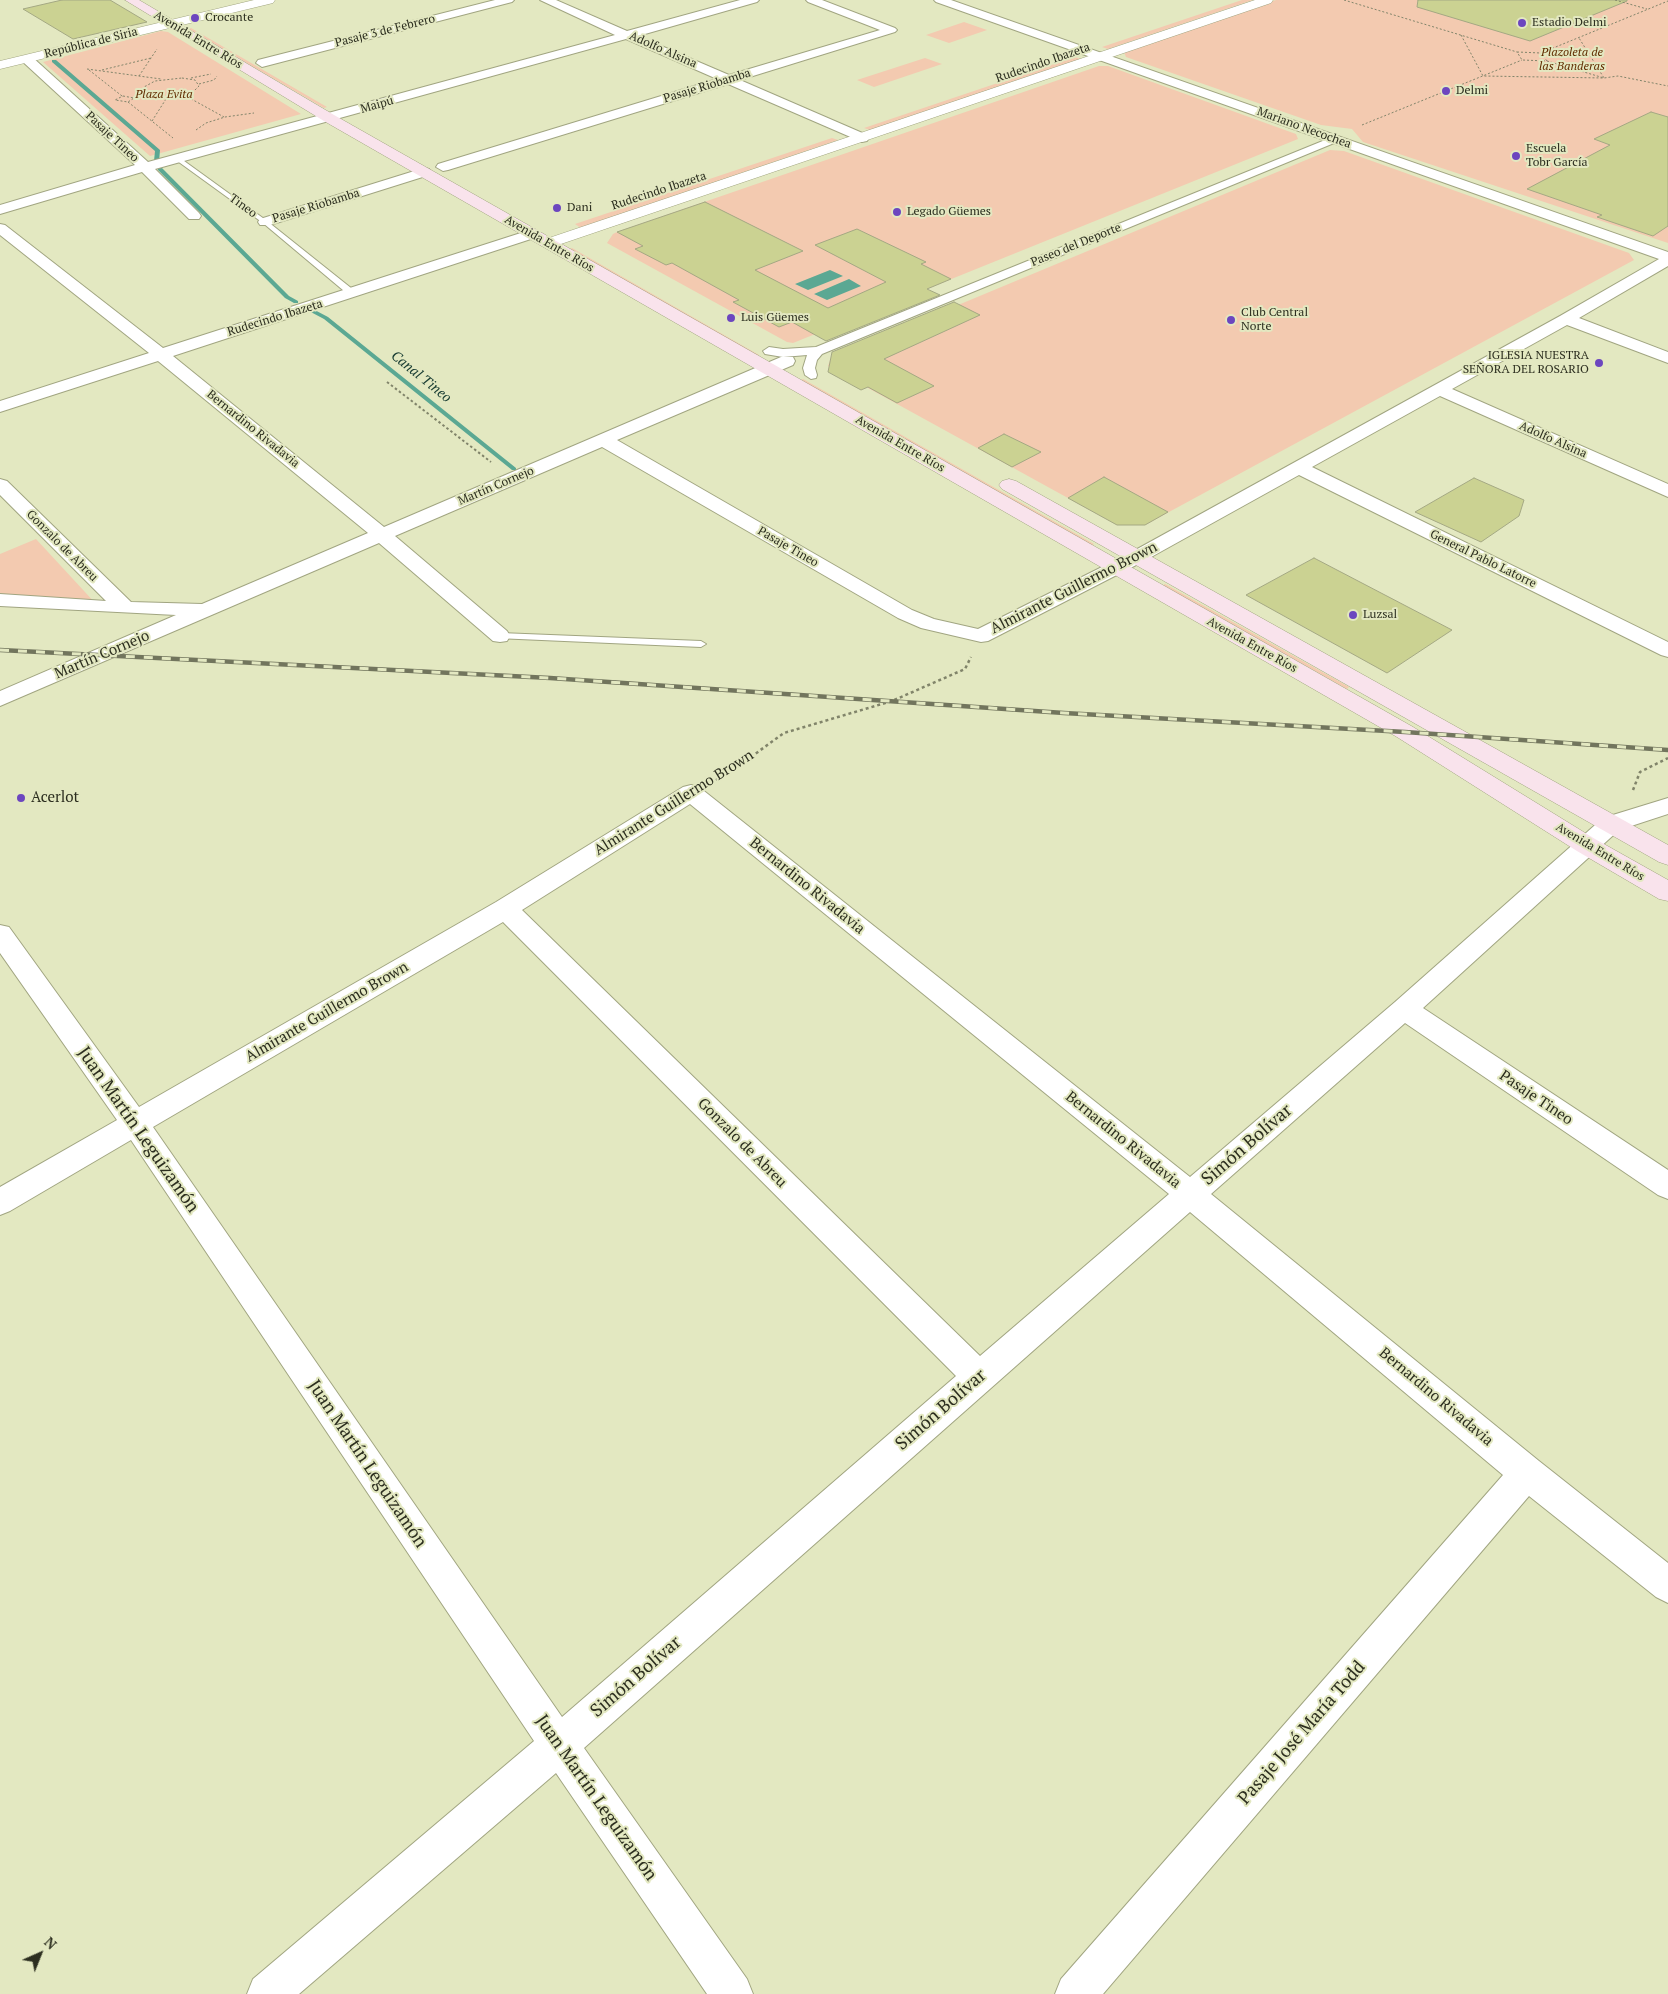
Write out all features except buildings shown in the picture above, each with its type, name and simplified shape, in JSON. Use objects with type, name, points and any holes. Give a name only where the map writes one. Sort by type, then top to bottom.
[{"type":"main road","name":"Avenida Entre Ríos","points":[[131,0],[329,118],[532,234]]},
{"type":"main road","name":"Avenida Entre Ríos","points":[[150,0],[443,167],[549,236],[775,360],[812,375],[1137,557],[1380,706],[1586,844],[1668,892]]},
{"type":"main road","name":"Avenida Entre Ríos","points":[[549,236],[565,238],[775,360],[1116,568],[1611,824],[1668,856]]},
{"type":"street","name":"República de Siria","points":[[0,65],[269,0]]},
{"type":"street","name":"Pasaje 3 de Febrero","points":[[262,63],[508,0]]},
{"type":"street","name":"Adolfo Alsina","points":[[546,0],[862,138]]},
{"type":"street","name":"Maipú","points":[[0,210],[145,167],[753,0]]},
{"type":"street","name":"Pasaje Riobamba","points":[[443,167],[891,30],[812,0]]},
{"type":"street","name":"Mariano Necochea","points":[[940,0],[1668,258]]},
{"type":"street","name":"Rudecindo Ibazeta","points":[[0,407],[160,354],[353,294],[532,234],[549,236],[844,130],[1232,0]]},
{"type":"street","name":"Rudecindo Ibazeta","points":[[565,238],[1267,0]]},
{"type":"street","name":"Pasaje Tineo","points":[[27,59],[145,167],[194,216]]},
{"type":"street","name":"Paseo del Deporte","points":[[775,360],[792,353],[818,351],[1335,139]]},
{"type":"street","name":"Pasaje Riobamba","points":[[265,222],[424,172]]},
{"type":"street","name":"Bernardino Rivadavia","points":[[0,228],[160,354],[382,535],[500,636]]},
{"type":"street","name":"Almirante Guillermo Brown","points":[[981,636],[1137,557],[1299,468],[1566,319],[1668,258]]},
{"type":"street","points":[[1566,319],[1668,358]]},
{"type":"street","points":[[812,375],[809,368],[812,359],[818,351]]},
{"type":"street","name":"Martín Cornejo","points":[[0,699],[604,440],[775,360]]},
{"type":"street","name":"Adolfo Alsina","points":[[1438,389],[1668,491]]},
{"type":"street","name":"Pasaje Tineo","points":[[604,440],[905,614],[928,624],[981,636]]},
{"type":"street","name":"General Pablo Latorre","points":[[1299,468],[1668,650]]},
{"type":"street","name":"Gonzalo de Abreu","points":[[0,485],[124,608]]},
{"type":"street","name":"Martín Cornejo","points":[[0,600],[124,608],[205,610]]},
{"type":"street","name":"Almirante Guillermo Brown","points":[[0,1202],[505,909],[691,793]]},
{"type":"street","name":"Bernardino Rivadavia","points":[[691,793],[1190,1194],[1527,1473],[1668,1585]]},
{"type":"street","points":[[1611,824],[1668,806]]},
{"type":"street","name":"Simón Bolívar","points":[[268,1994],[559,1745],[979,1377],[1404,1009],[1586,844],[1611,824]]},
{"type":"street","name":"Gonzalo de Abreu","points":[[505,909],[979,1377]]},
{"type":"street","name":"Juan Martín Leguizamón","points":[[0,934],[135,1124],[559,1745],[732,1994]]},
{"type":"street","name":"Pasaje Tineo","points":[[1404,1009],[1668,1186]]},
{"type":"street","name":"Pasaje José María Todd","points":[[1076,1994],[1527,1473]]},
{"type":"lane","name":"Tineo","points":[[178,159],[265,222],[353,294]]},
{"type":"lane","points":[[500,636],[701,644]]},
{"type":"path","points":[[1344,0],[1517,52],[1541,53],[1668,1]]},
{"type":"path","points":[[1615,0],[1648,9]]},
{"type":"path","points":[[1461,35],[1483,76]]},
{"type":"path","points":[[1579,38],[1604,78]]},
{"type":"path","points":[[140,76],[161,43]]},
{"type":"path","points":[[1517,52],[1522,60]]},
{"type":"path","points":[[1541,53],[1547,61]]},
{"type":"path","points":[[99,70],[151,58]]},
{"type":"path","points":[[1361,125],[1522,60],[1547,61],[1604,78]]},
{"type":"path","points":[[82,64],[122,96]]},
{"type":"path","points":[[87,69],[164,79],[190,79],[206,74],[217,76],[214,80],[199,84],[190,79]]},
{"type":"path","points":[[1483,76],[1604,78],[1618,76],[1668,86]]},
{"type":"path","points":[[144,94],[142,90],[144,87],[164,79]]},
{"type":"path","points":[[116,101],[116,99],[122,96],[133,97],[144,94],[155,98],[184,95],[197,89],[199,84]]},
{"type":"path","points":[[184,95],[225,118]]},
{"type":"path","points":[[110,103],[116,101],[128,102],[133,100],[133,97]]},
{"type":"path","points":[[152,121],[167,98]]},
{"type":"path","points":[[128,102],[175,139]]},
{"type":"path","points":[[387,382],[513,479]]},
{"type":"path","name":"Almirante Guillermo Brown","points":[[691,793],[726,775],[784,732],[892,701],[965,669],[981,636]]},
{"type":"green space","points":[[1242,0],[1253,0],[1108,49],[1102,47]]},
{"type":"green space","name":"Delmi","points":[[1276,0],[1668,0],[1668,243],[1363,142],[1352,129],[1321,125],[1126,57],[1124,52]]},
{"type":"green space","points":[[964,22],[987,30],[949,43],[926,35]]},
{"type":"green space","points":[[191,28],[327,107],[324,108],[188,29]]},
{"type":"green space","name":"Plaza Evita","points":[[161,31],[168,32],[301,114],[150,156],[43,62]]},
{"type":"green space","points":[[1075,57],[1081,59],[870,130],[864,128]]},
{"type":"green space","points":[[925,58],[942,64],[874,87],[857,80]]},
{"type":"green space","name":"Legado Güemes","points":[[1099,66],[1108,66],[1296,134],[1298,139],[793,343],[787,342],[607,243],[613,234],[617,232]]},
{"type":"green space","points":[[832,138],[838,140],[581,228],[575,224]]},
{"type":"green space","points":[[1330,150],[1344,151],[1629,253],[1634,260],[1145,525],[1117,525],[828,366],[831,358]]},
{"type":"green space","points":[[572,248],[759,355],[756,356],[570,249]]},
{"type":"green space","points":[[803,379],[1094,544],[1091,546],[800,381]]},
{"type":"green space","points":[[36,539],[97,605],[0,597],[0,554]]},
{"type":"green space","points":[[1165,584],[1349,687],[1347,689],[1162,586]]},
{"type":"water","points":[[830,270],[843,276],[808,290],[795,284]]},
{"type":"water","points":[[849,279],[861,286],[827,300],[814,294]]},
{"type":"waterway","name":"Canal Tineo","points":[[54,61],[158,151],[157,161]]},
{"type":"waterway","name":"Canal Tineo","points":[[160,169],[287,297],[296,302]]},
{"type":"waterway","name":"Canal Tineo","points":[[309,309],[326,318],[514,469]]},
{"type":"railway","points":[[0,650],[550,678],[1064,713],[1405,732],[1668,750]]},
{"type":"place","name":"Crocante","points":[[195,18]]},
{"type":"place","name":"Estadio Delmi","points":[[1522,23]]},
{"type":"place","name":"Delmi","points":[[1446,91]]},
{"type":"place","name":"Escuela Tobr García","points":[[1516,156]]},
{"type":"place","name":"Dani","points":[[557,208]]},
{"type":"place","name":"Legado Güemes","points":[[897,212]]},
{"type":"place","name":"Luis Güemes","points":[[731,318]]},
{"type":"place","name":"Club Central Norte","points":[[1231,320]]},
{"type":"place","name":"IGLESIA NUESTRA SEÑORA DEL ROSARIO","points":[[1599,363]]},
{"type":"place","name":"Luzsal","points":[[1353,615]]},
{"type":"place","name":"Acerlot","points":[[21,798]]},
{"type":"park label","name":"Plazoleta de las Banderas","points":[[1572,60]]}]
